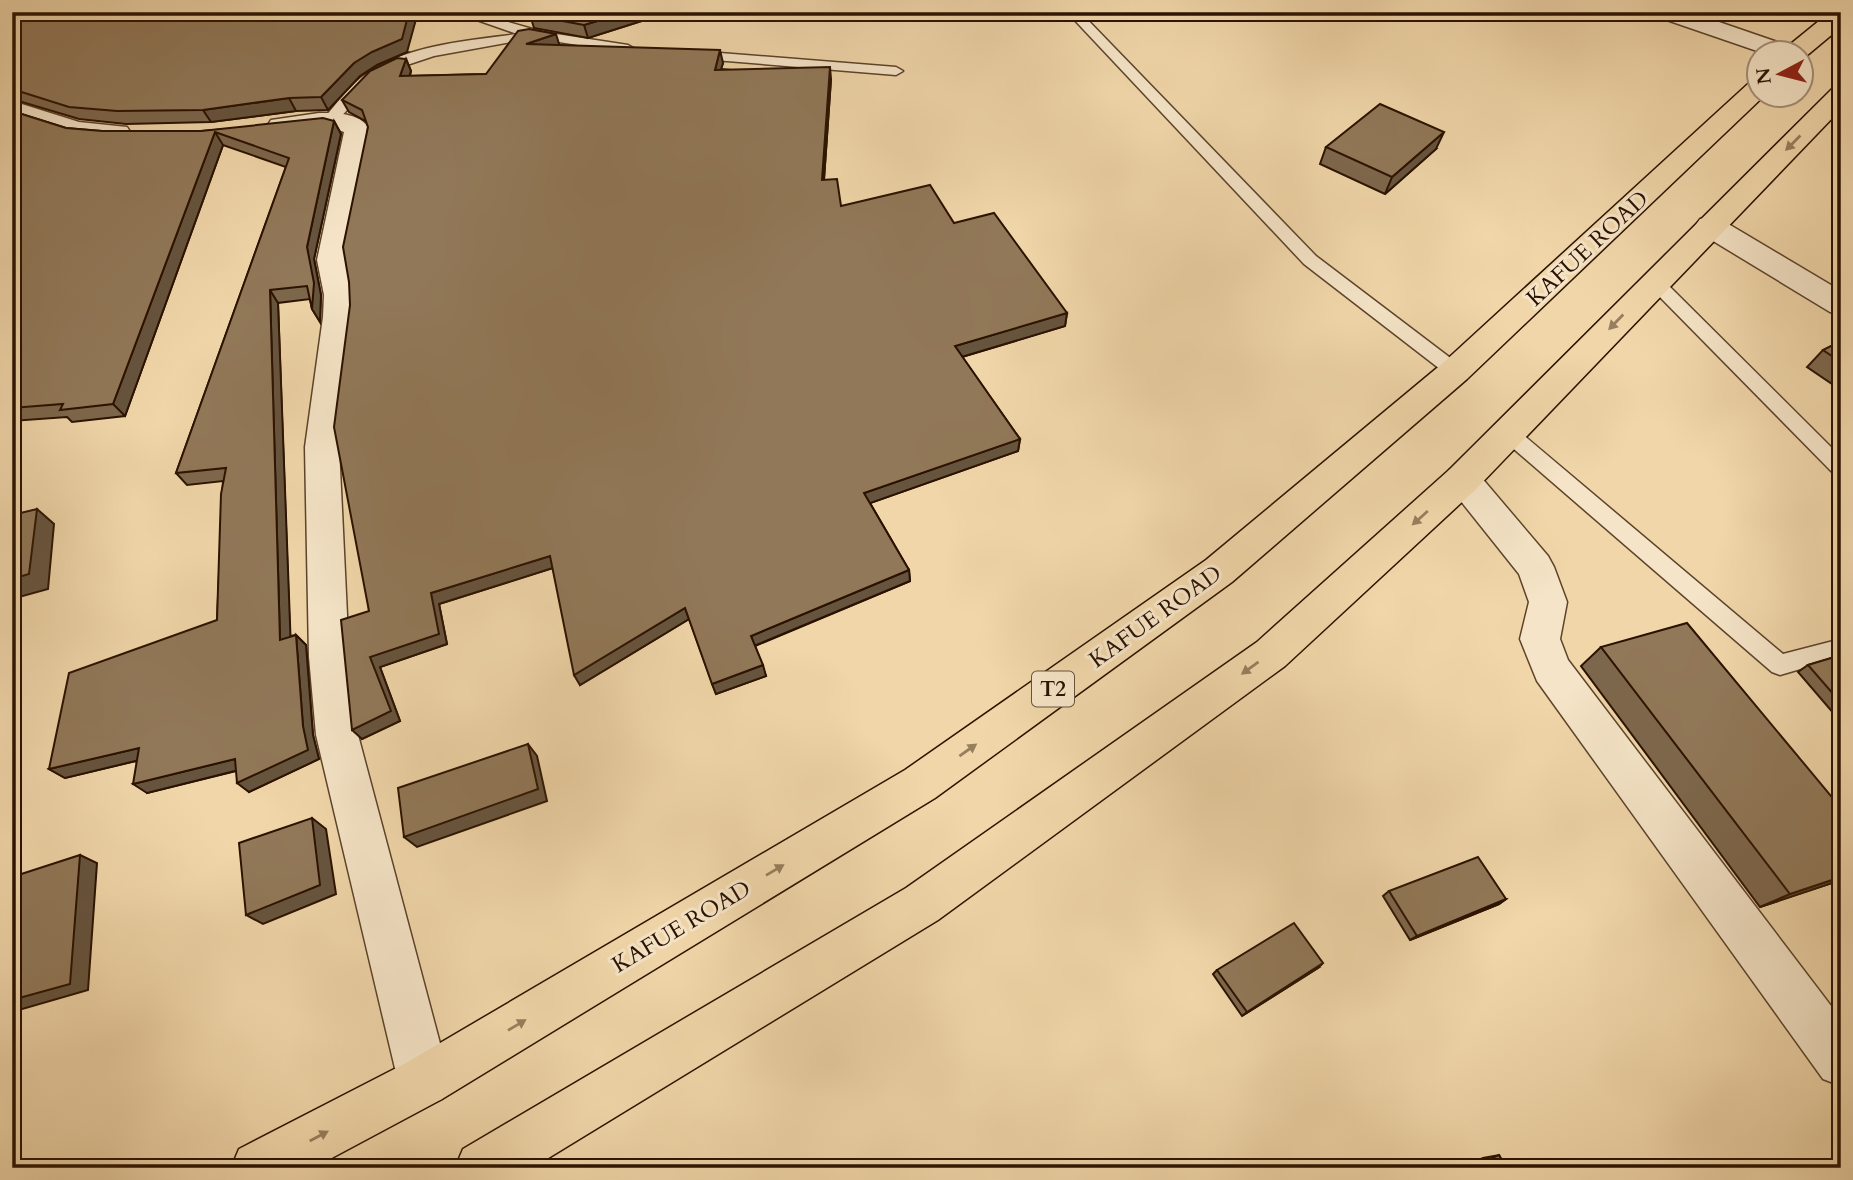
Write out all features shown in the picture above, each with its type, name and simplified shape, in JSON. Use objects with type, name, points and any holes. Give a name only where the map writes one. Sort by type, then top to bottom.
[{"type":"highway","points":[[1813,38],[1841,15]]},
{"type":"highway","points":[[482,1168],[922,904],[1271,654],[1462,480],[1841,94]]},
{"type":"highway","name":"KAFUE ROAD","points":[[258,1168],[424,1081],[920,784],[1219,571],[1455,371],[1744,102]]},
{"type":"street","points":[[1666,12],[1744,39]]},
{"type":"street","points":[[12,108],[76,130],[149,133]]},
{"type":"street","points":[[248,129],[330,120],[345,122],[357,128],[358,139],[332,260],[339,295],[339,317],[322,447],[330,670],[337,735],[424,1081]]},
{"type":"street","points":[[1710,226],[1841,304]]},
{"type":"street","points":[[1462,480],[1535,567],[1548,602],[1539,639],[1551,670],[1841,1061]]},
{"type":"lane","points":[[460,12],[534,35],[582,44],[648,51]]},
{"type":"lane","points":[[1073,12],[1310,260],[1455,371]]},
{"type":"lane","points":[[330,120],[357,89],[374,75],[400,63],[472,45],[534,35]]},
{"type":"lane","points":[[674,53],[896,71]]},
{"type":"lane","points":[[1655,282],[1841,469]]},
{"type":"lane","points":[[1508,433],[1780,665],[1841,648]]},
{"type":"building","points":[[12,12],[409,12],[402,39],[354,63],[321,97],[289,98],[203,110],[117,111],[69,107],[12,89]]},
{"type":"building","points":[[532,12],[627,12],[584,25],[530,15]]},
{"type":"building","points":[[529,29],[556,34],[526,44],[720,50],[715,70],[830,67],[822,180],[837,179],[841,206],[930,185],[954,223],[994,213],[1067,313],[955,346],[1020,439],[864,493],[909,570],[751,636],[763,665],[712,684],[685,608],[574,675],[550,556],[431,593],[439,634],[370,657],[391,711],[352,730],[341,620],[369,611],[334,427],[350,305],[343,247],[368,127],[362,110],[342,100],[370,71],[397,58],[406,59],[400,76],[486,74],[518,31]]},
{"type":"building","points":[[1380,104],[1444,132],[1392,177],[1326,147]]},
{"type":"building","points":[[12,111],[66,128],[102,131],[201,131],[323,118],[334,121],[307,247],[314,283],[312,309],[307,286],[270,290],[280,640],[296,635],[303,726],[308,750],[237,783],[235,759],[133,784],[139,748],[49,769],[69,673],[217,620],[221,494],[226,468],[176,473],[289,158],[215,132],[113,404],[60,410],[63,404],[12,408]]},
{"type":"building","points":[[1841,341],[1841,362],[1823,350]]},
{"type":"building","points":[[37,509],[29,574],[12,579],[12,515]]},
{"type":"building","points":[[1687,623],[1841,808],[1841,877],[1790,894],[1601,647]]},
{"type":"building","points":[[1841,655],[1841,703],[1808,665]]},
{"type":"building","points":[[528,744],[538,789],[404,837],[398,788]]},
{"type":"building","points":[[312,818],[320,885],[246,915],[239,843]]},
{"type":"building","points":[[80,855],[70,984],[12,1000],[12,877]]},
{"type":"building","points":[[1478,857],[1506,899],[1417,936],[1389,891]]},
{"type":"building","points":[[1294,923],[1323,963],[1247,1012],[1217,970]]},
{"type":"building","points":[[1499,1155],[1506,1168],[1469,1168]]}]
